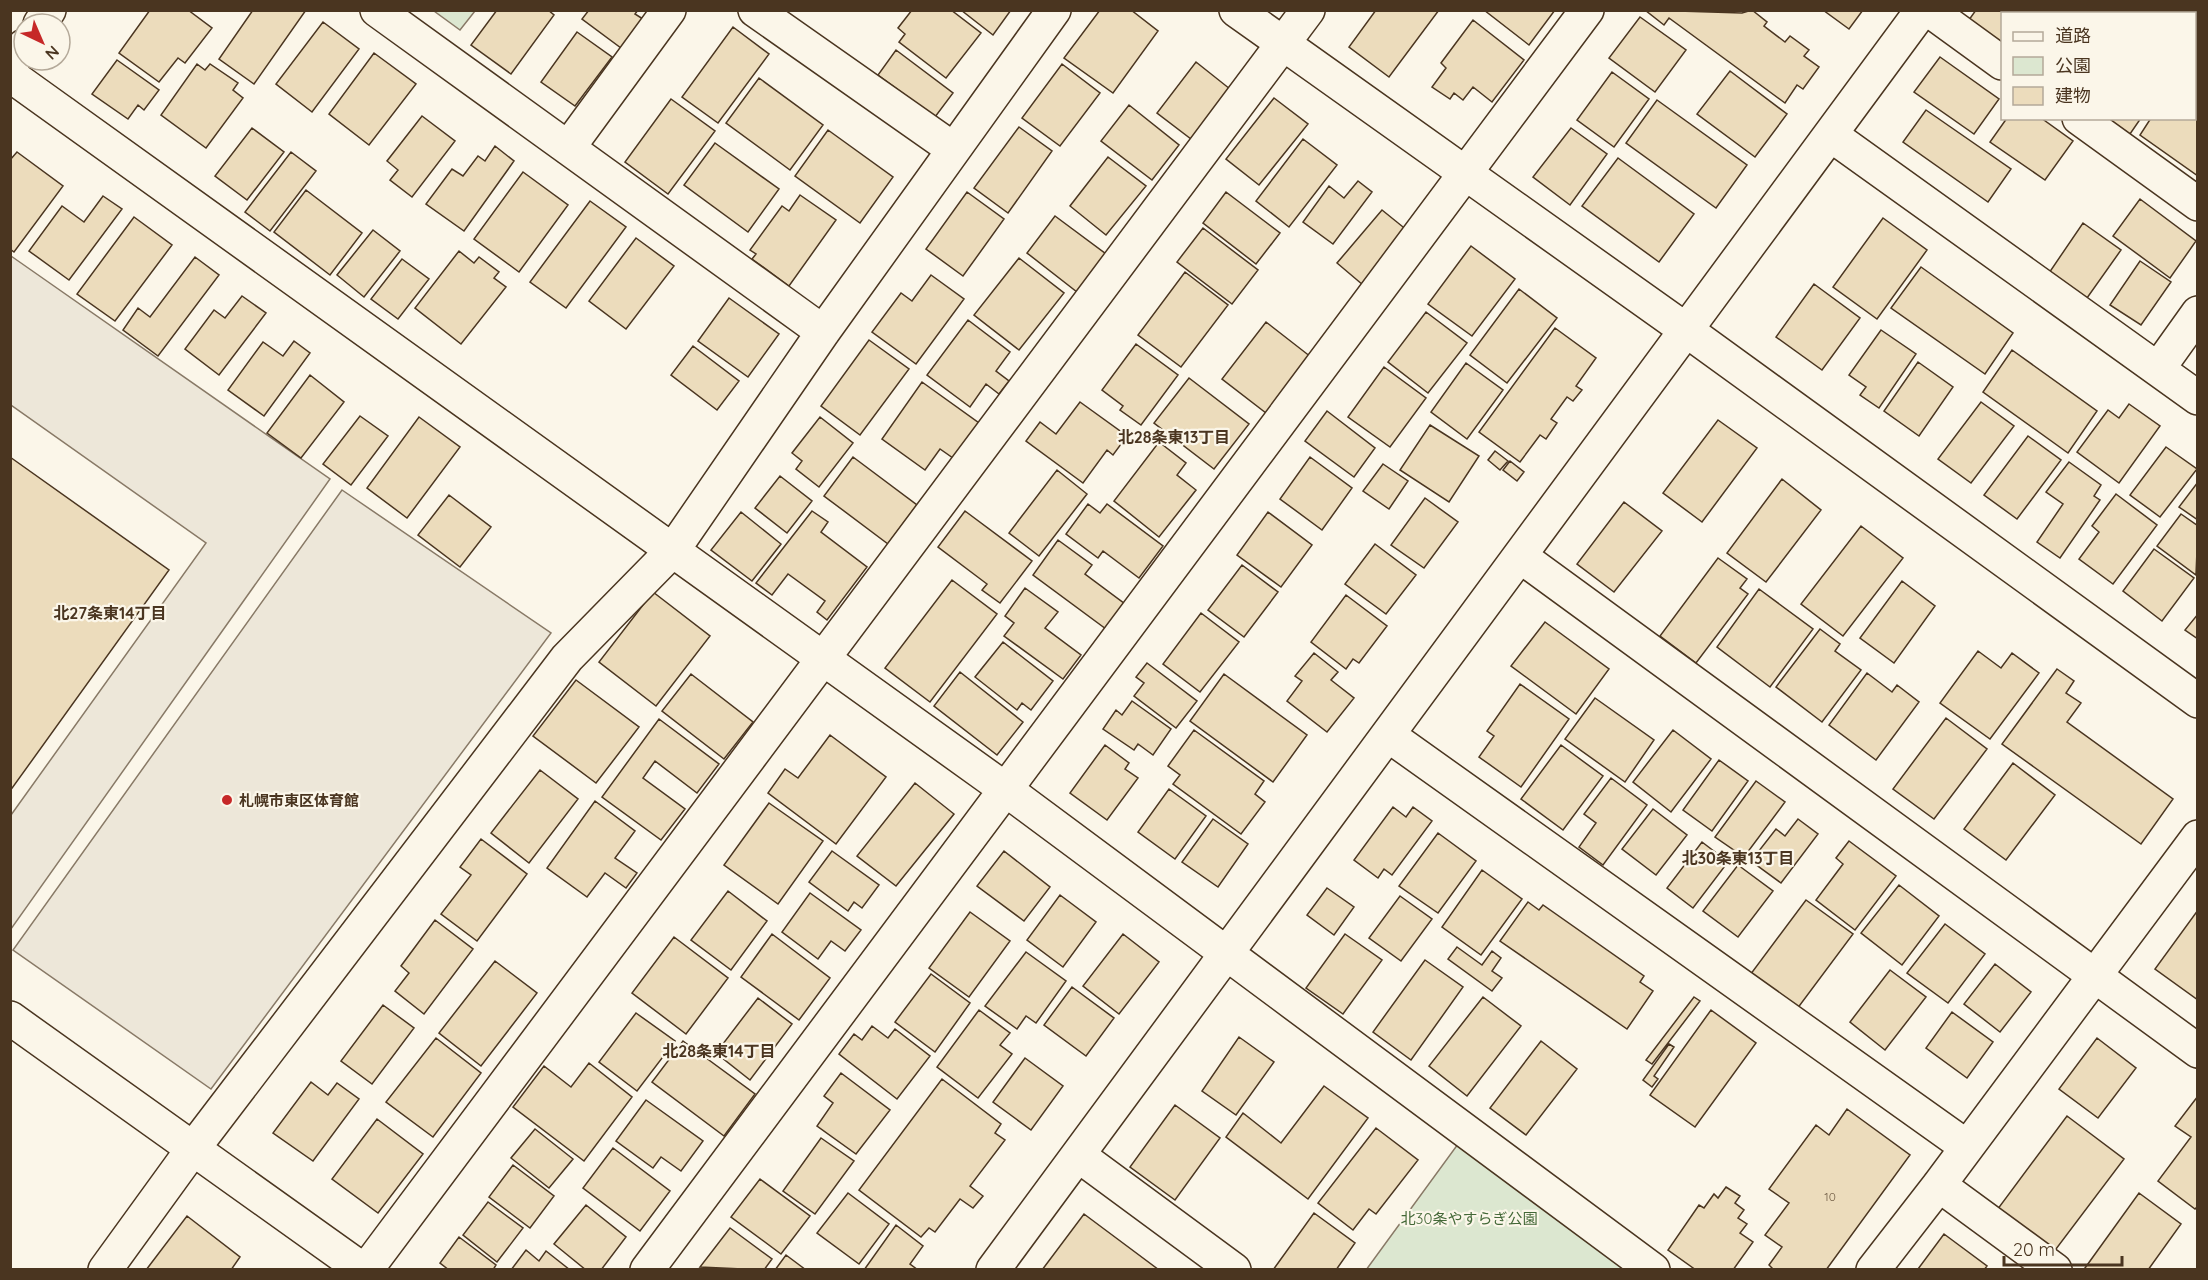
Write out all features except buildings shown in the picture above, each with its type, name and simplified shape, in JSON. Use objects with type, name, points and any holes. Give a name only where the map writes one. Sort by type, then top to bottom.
[{"type":"street","points":[[377,10],[823,332]]},
{"type":"street","points":[[568,148],[669,10]]},
{"type":"street","points":[[755,10],[953,149]]},
{"type":"street","points":[[105,1269],[192,1150],[567,658],[673,550],[823,332],[1054,10]]},
{"type":"street","points":[[1236,10],[1687,330],[2198,701]]},
{"type":"street","points":[[10,1018],[192,1150],[365,1269],[1308,10]]},
{"type":"street","points":[[647,1269],[1587,10]]},
{"type":"street","points":[[993,1269],[1922,10]]},
{"type":"street","points":[[1929,10],[2001,62]]},
{"type":"street","points":[[10,75],[824,657],[1227,952],[1653,1269]]},
{"type":"street","points":[[2082,120],[2198,204]]},
{"type":"street","points":[[1831,135],[2198,398]]},
{"type":"street","points":[[2158,369],[2198,313]]},
{"type":"street","points":[[1520,556],[2093,978],[2198,1052]]},
{"type":"street","points":[[1388,735],[1967,1147]]},
{"type":"street","points":[[1873,1269],[1939,1185],[2198,837]]},
{"type":"street","points":[[1078,1155],[1234,1269]]},
{"type":"street","points":[[1939,1185],[2055,1269]]},
{"type":"green space","points":[[434,11],[475,11],[460,30]]},
{"type":"green space","name":"北30条やすらぎ公園","points":[[1458,1144],[1628,1270],[1366,1270]]},
{"type":"shaded area","points":[[11,256],[330,479],[11,929],[11,815],[206,543],[11,405]]},
{"type":"shaded area","points":[[342,490],[551,633],[211,1089],[13,950]]},
{"type":"place","name":"札幌市東区体育館","points":[[227,800]]},
{"type":"district","name":"北28条東13丁目","points":[[1174,437]]},
{"type":"district","name":"北27条東14丁目","points":[[110,613]]},
{"type":"district","name":"北30条東13丁目","points":[[1738,858]]},
{"type":"district","name":"北28条東14丁目","points":[[719,1051]]}]
